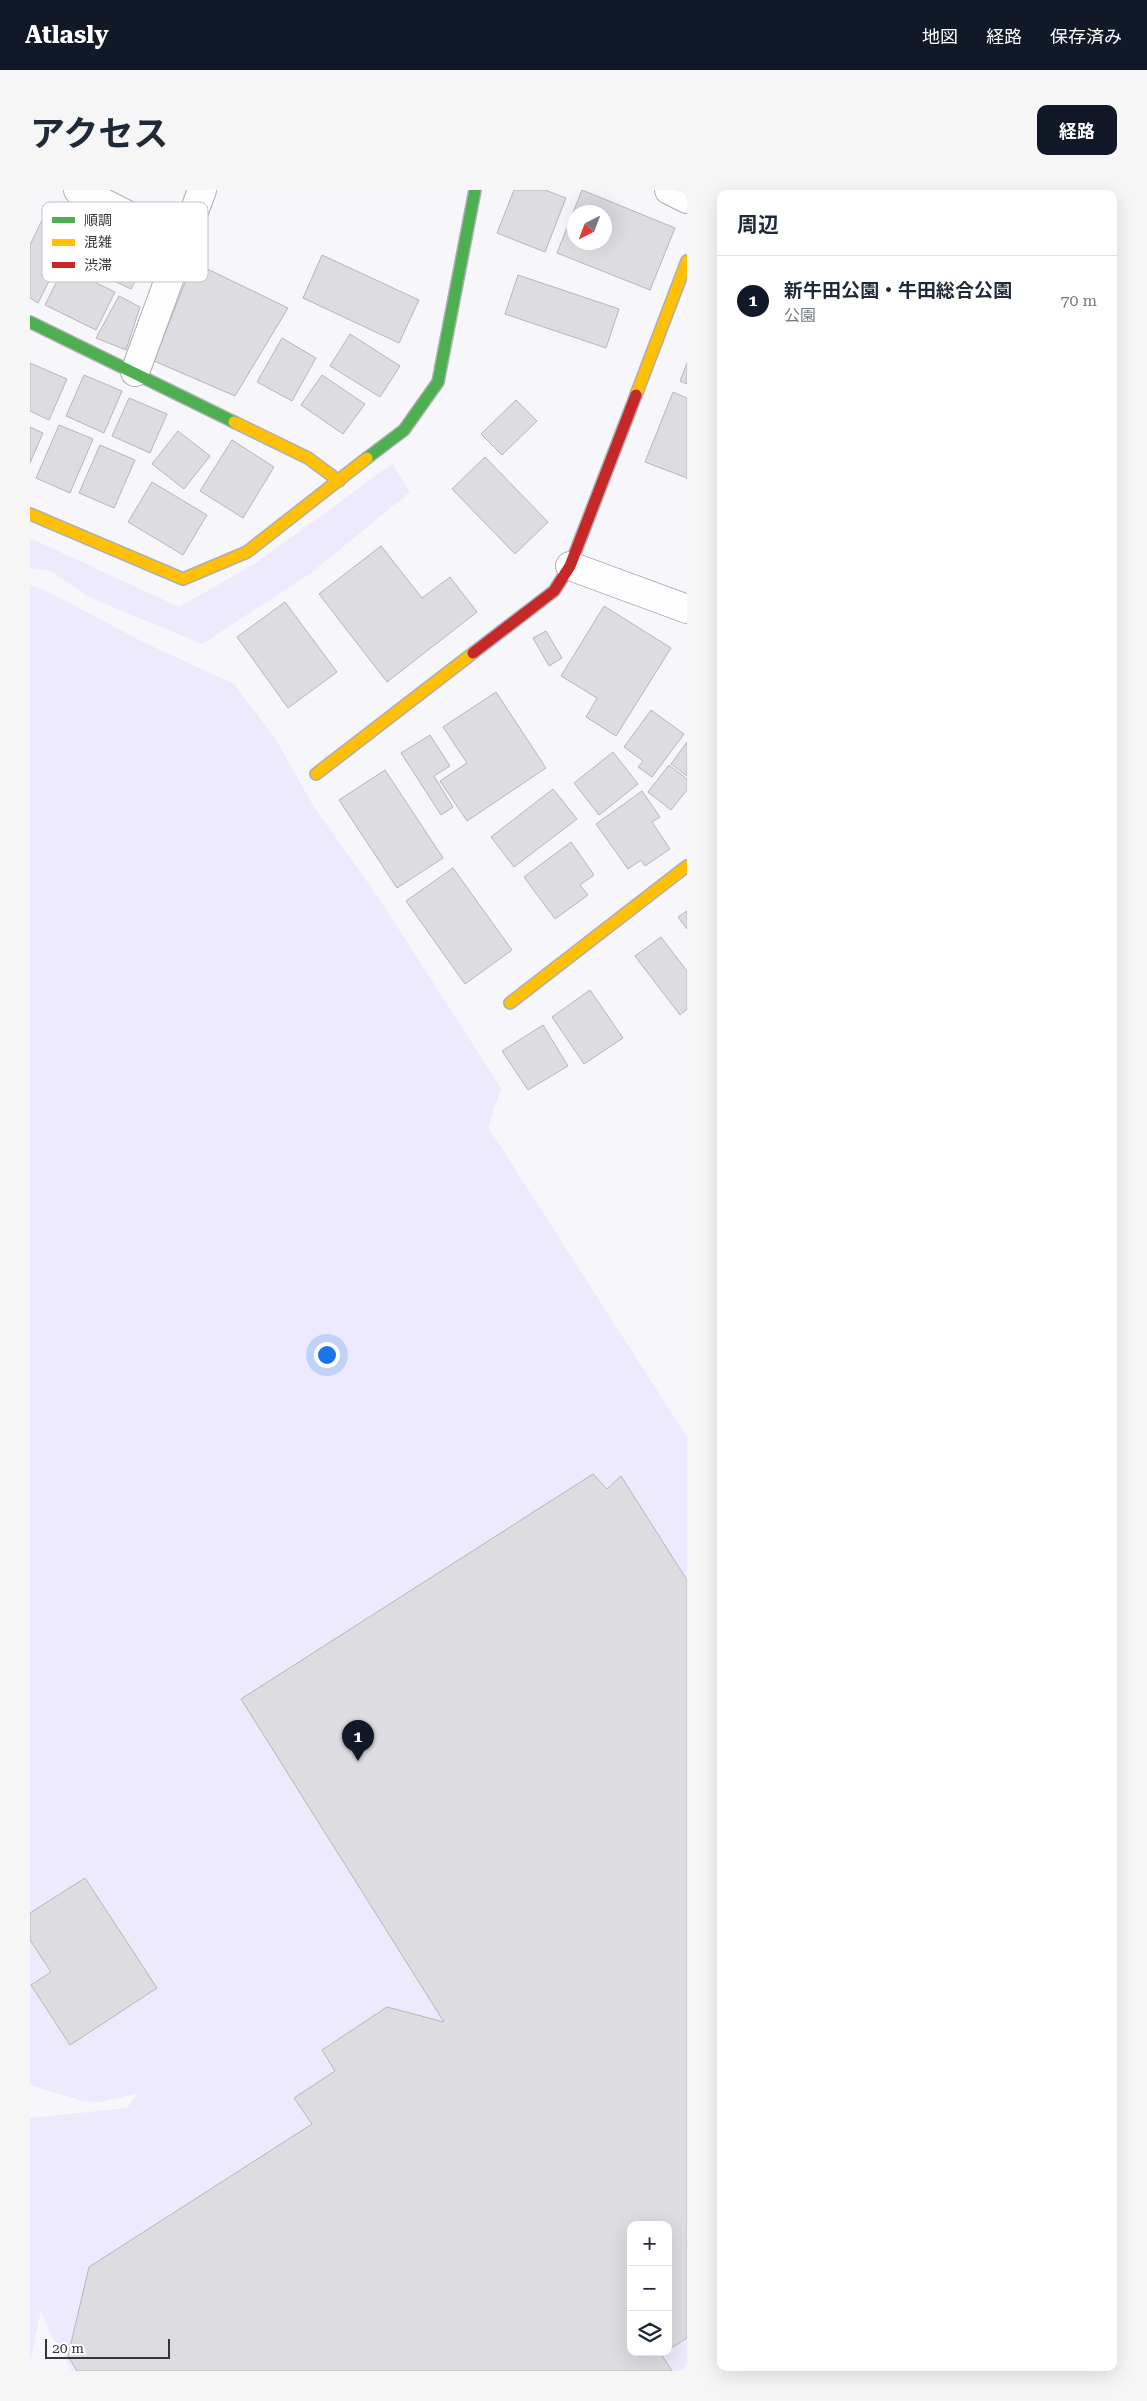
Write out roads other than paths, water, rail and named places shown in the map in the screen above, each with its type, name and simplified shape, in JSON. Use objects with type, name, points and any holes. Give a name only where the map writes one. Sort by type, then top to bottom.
[{"type":"street","points":[[78,190],[102,202]]},
{"type":"street","points":[[198,202],[202,190]]},
{"type":"street","points":[[30,514],[183,579],[247,552],[404,430],[438,382],[475,190]]},
{"type":"street","points":[[669,190],[687,199]]},
{"type":"street","points":[[316,774],[554,591],[570,566],[687,261]]},
{"type":"street","points":[[135,372],[168,282]]},
{"type":"street","points":[[30,322],[308,458],[339,481]]},
{"type":"street","points":[[570,566],[687,609]]},
{"type":"street","points":[[510,1003],[687,866]]},
{"type":"place","name":"新牛田公園・牛田総合公園","points":[[358,1761]]}]
